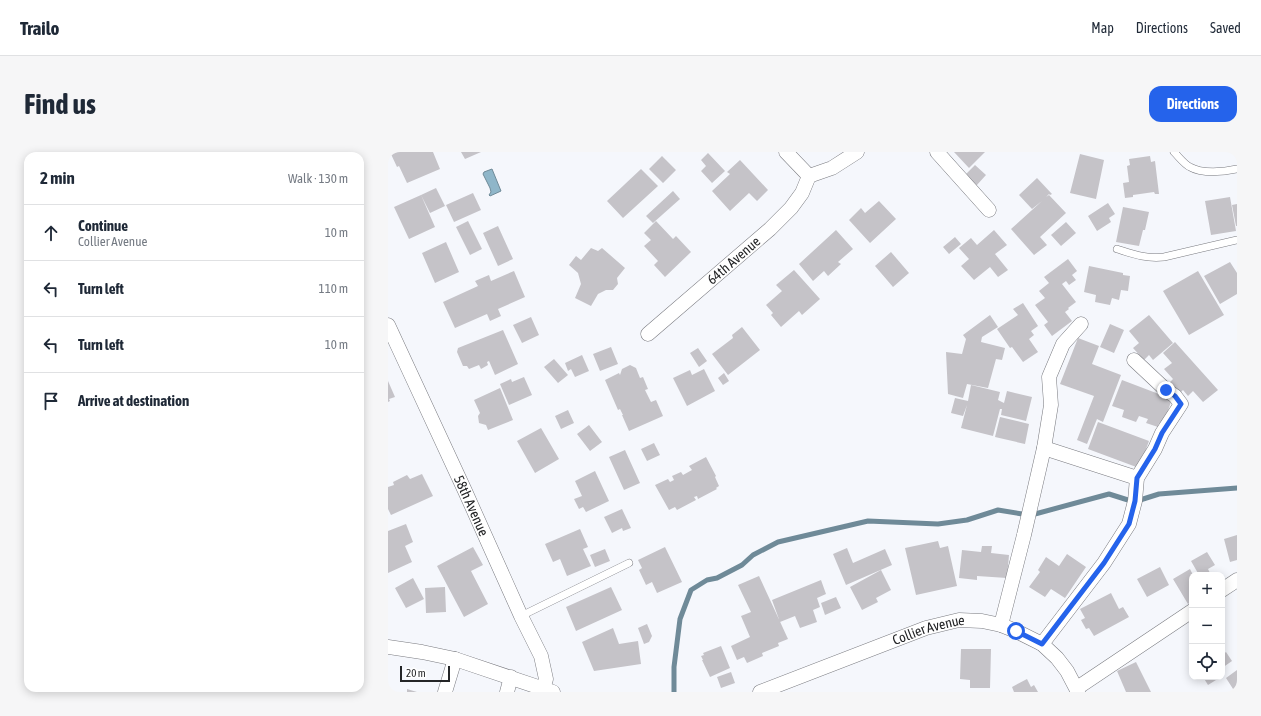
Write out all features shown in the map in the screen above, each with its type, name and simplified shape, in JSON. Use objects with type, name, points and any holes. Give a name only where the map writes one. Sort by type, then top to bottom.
[{"type":"street","points":[[786,152],[808,176],[832,168],[857,152]]},
{"type":"street","points":[[937,152],[989,210]]},
{"type":"street","name":"64th Avenue","points":[[648,334],[770,229],[791,208],[802,194],[808,176]]},
{"type":"street","points":[[1001,625],[1044,448],[1051,405],[1049,377],[1063,344],[1081,324]]},
{"type":"street","name":"58th Avenue","points":[[388,325],[521,616],[541,656],[548,690]]},
{"type":"street","points":[[1042,644],[1104,563],[1129,524],[1135,501],[1137,478],[1155,449],[1162,433],[1181,404],[1175,396],[1166,390],[1134,360]]},
{"type":"street","points":[[1044,448],[1137,478]]},
{"type":"street","points":[[1225,588],[1237,580]]},
{"type":"street","points":[[1077,690],[1189,613]]},
{"type":"street","name":"Collier Avenue","points":[[760,692],[926,628],[959,620],[982,621],[1001,625],[1042,644],[1057,658],[1067,671],[1077,690]]},
{"type":"street","points":[[388,647],[455,659],[548,690]]},
{"type":"street","points":[[445,692],[455,659]]},
{"type":"street","points":[[507,692],[511,677]]},
{"type":"lane","points":[[1174,152],[1191,168],[1207,172],[1224,172],[1237,169]]},
{"type":"lane","points":[[1116,249],[1143,257],[1152,258],[1164,257],[1237,240]]},
{"type":"lane","points":[[521,616],[628,563]]},
{"type":"water","points":[[492,169],[501,191],[490,196],[490,188],[483,174],[484,172]]},
{"type":"building","points":[[390,152],[433,152],[440,169],[407,183]]},
{"type":"building","points":[[461,152],[481,152],[465,159]]},
{"type":"building","points":[[954,152],[985,152],[969,168]]},
{"type":"building","points":[[708,153],[725,171],[712,183],[701,171],[706,166],[701,160]]},
{"type":"building","points":[[1080,154],[1104,160],[1096,199],[1070,193]]},
{"type":"building","points":[[662,156],[676,170],[663,183],[649,169]]},
{"type":"building","points":[[1150,156],[1151,162],[1155,161],[1159,194],[1155,194],[1154,192],[1133,195],[1133,197],[1125,198],[1123,183],[1129,182],[1127,166],[1130,165],[1129,159]]},
{"type":"building","points":[[740,160],[768,190],[757,201],[749,193],[730,211],[712,191],[730,174],[727,172]]},
{"type":"building","points":[[975,165],[986,175],[976,186],[965,175]]},
{"type":"building","points":[[641,169],[658,186],[623,218],[607,201]]},
{"type":"building","points":[[1037,178],[1052,194],[1049,194],[1046,197],[1049,195],[1066,213],[1040,237],[1047,245],[1034,255],[1011,229],[1042,201],[1032,209],[1019,195]]},
{"type":"building","points":[[436,188],[445,206],[430,213],[421,195]]},
{"type":"building","points":[[673,191],[680,199],[653,223],[646,216]]},
{"type":"building","points":[[473,193],[481,210],[454,222],[446,205]]},
{"type":"building","points":[[421,195],[435,227],[409,239],[394,207]]},
{"type":"building","points":[[1230,197],[1236,231],[1211,235],[1205,201]]},
{"type":"building","points":[[879,201],[896,219],[870,243],[849,220],[861,208],[865,213]]},
{"type":"building","points":[[1108,203],[1115,214],[1109,218],[1111,222],[1097,231],[1088,216]]},
{"type":"building","points":[[1237,204],[1237,226],[1236,226],[1232,205]]},
{"type":"building","points":[[1123,207],[1149,212],[1145,230],[1143,230],[1139,246],[1116,242]]},
{"type":"building","points":[[468,221],[482,249],[470,255],[456,227]]},
{"type":"building","points":[[656,221],[673,239],[676,236],[691,252],[665,277],[654,265],[658,261],[644,246],[651,240],[644,233]]},
{"type":"building","points":[[1066,222],[1076,233],[1061,246],[1051,235]]},
{"type":"building","points":[[498,226],[513,259],[498,266],[483,233]]},
{"type":"building","points":[[836,230],[853,249],[838,262],[841,264],[828,276],[824,271],[813,281],[799,264]]},
{"type":"building","points":[[994,230],[1007,245],[995,254],[1008,270],[998,277],[990,267],[974,280],[961,266],[969,259],[959,248],[971,238],[977,245]]},
{"type":"building","points":[[955,237],[961,244],[949,254],[943,247]]},
{"type":"building","points":[[446,242],[459,272],[435,283],[422,253]]},
{"type":"building","points":[[591,248],[598,251],[602,248],[625,268],[617,278],[618,284],[613,290],[606,290],[598,294],[591,306],[575,298],[581,284],[578,273],[569,265],[576,256],[581,260]]},
{"type":"building","points":[[891,252],[909,273],[893,287],[875,266]]},
{"type":"building","points":[[1068,259],[1077,271],[1072,275],[1076,280],[1069,285],[1066,281],[1062,284],[1076,302],[1065,312],[1072,321],[1052,336],[1044,325],[1048,322],[1035,305],[1045,298],[1039,291],[1049,283],[1044,277]]},
{"type":"building","points":[[1230,262],[1237,273],[1237,294],[1220,304],[1204,276]]},
{"type":"building","points":[[1089,266],[1123,273],[1123,275],[1130,276],[1128,291],[1121,290],[1119,300],[1112,298],[1110,305],[1095,302],[1096,295],[1084,292]]},
{"type":"building","points":[[794,270],[820,299],[802,315],[799,311],[781,327],[771,315],[773,313],[766,305],[782,291],[776,285]]},
{"type":"building","points":[[514,271],[525,297],[498,309],[501,316],[490,321],[487,314],[455,328],[443,302],[478,286],[475,281],[489,275],[491,281]]},
{"type":"building","points":[[1198,271],[1224,315],[1189,335],[1163,291]]},
{"type":"building","points":[[1023,303],[1038,326],[1031,331],[1034,335],[1029,339],[1038,352],[1023,362],[1012,347],[1010,348],[997,329],[1018,315],[1013,309]]},
{"type":"building","points":[[990,315],[998,327],[982,337],[981,342],[1005,348],[1002,360],[996,359],[988,388],[967,384],[963,398],[948,394],[946,352],[962,354],[966,339],[963,335]]},
{"type":"building","points":[[1149,315],[1173,343],[1153,360],[1149,355],[1144,360],[1133,348],[1139,343],[1129,331]]},
{"type":"building","points":[[531,317],[539,335],[522,343],[513,325]]},
{"type":"building","points":[[1110,324],[1124,330],[1114,353],[1100,347]]},
{"type":"building","points":[[742,327],[760,350],[728,375],[712,354],[733,338],[732,335]]},
{"type":"building","points":[[503,330],[518,364],[495,375],[489,361],[487,362],[488,365],[481,369],[479,365],[469,369],[467,366],[463,366],[457,352],[458,348]]},
{"type":"building","points":[[1078,338],[1099,346],[1092,364],[1121,375],[1103,422],[1097,419],[1087,444],[1077,440],[1094,396],[1060,384]]},
{"type":"building","points":[[1175,342],[1218,390],[1203,402],[1193,391],[1188,396],[1183,390],[1178,395],[1168,384],[1173,379],[1164,369],[1172,363],[1163,353]]},
{"type":"building","points":[[611,347],[618,364],[600,371],[593,354]]},
{"type":"building","points":[[698,348],[707,361],[699,367],[690,353]]},
{"type":"building","points":[[582,355],[589,371],[575,377],[571,369],[568,371],[565,363]]},
{"type":"building","points":[[554,359],[568,375],[558,383],[544,367]]},
{"type":"building","points":[[630,365],[636,368],[640,378],[643,377],[648,389],[645,390],[651,402],[656,400],[663,416],[629,431],[623,415],[620,409],[618,410],[605,380],[619,373],[620,375],[622,369]]},
{"type":"building","points":[[704,369],[715,391],[687,406],[673,378],[690,370],[692,375]]},
{"type":"building","points":[[724,373],[729,381],[723,385],[718,378]]},
{"type":"building","points":[[524,377],[532,395],[509,405],[500,384],[511,379],[512,382]]},
{"type":"building","points":[[1122,380],[1172,399],[1163,425],[1159,423],[1158,427],[1146,423],[1148,419],[1139,416],[1136,422],[1122,417],[1124,410],[1112,406]]},
{"type":"building","points":[[388,381],[395,397],[389,399],[390,401],[388,402]]},
{"type":"building","points":[[971,385],[1000,392],[998,400],[1004,403],[1007,391],[1032,397],[1026,421],[1001,415],[1002,409],[1000,409],[993,436],[961,428],[967,405],[963,416],[951,413],[955,398],[968,401]]},
{"type":"building","points":[[500,388],[513,420],[488,430],[486,425],[479,423],[478,416],[480,413],[474,400]]},
{"type":"building","points":[[568,410],[574,423],[561,429],[555,416]]},
{"type":"building","points":[[1000,417],[1029,424],[1025,444],[995,437]]},
{"type":"building","points":[[1098,422],[1149,441],[1139,468],[1088,449]]},
{"type":"building","points":[[589,425],[602,442],[590,451],[577,434]]},
{"type":"building","points":[[541,428],[559,459],[535,473],[517,441]]},
{"type":"building","points":[[654,443],[660,455],[647,461],[641,449]]},
{"type":"building","points":[[625,450],[640,483],[624,490],[609,457]]},
{"type":"building","points":[[706,457],[716,476],[715,477],[719,486],[716,488],[717,489],[698,499],[697,496],[694,497],[696,500],[677,510],[675,507],[669,510],[655,485],[668,479],[670,482],[674,480],[672,476],[681,472],[683,475],[692,470],[689,466]]},
{"type":"building","points":[[595,471],[609,501],[586,512],[583,507],[579,509],[574,499],[582,496],[575,481]]},
{"type":"building","points":[[422,474],[433,496],[391,515],[388,509],[388,487],[394,485],[393,482],[407,475],[410,479]]},
{"type":"building","points":[[622,509],[631,528],[623,531],[622,528],[612,533],[604,517]]},
{"type":"building","points":[[406,524],[413,542],[405,546],[412,562],[388,573],[388,531]]},
{"type":"building","points":[[580,529],[588,547],[583,549],[591,566],[567,576],[560,559],[553,562],[545,544]]},
{"type":"building","points":[[1237,535],[1237,560],[1230,562],[1224,539]]},
{"type":"building","points":[[938,541],[940,548],[948,546],[957,586],[916,595],[905,548]]},
{"type":"building","points":[[982,546],[992,546],[991,553],[1009,555],[1007,578],[977,576],[977,580],[959,578],[962,550],[981,552]]},
{"type":"building","points":[[473,547],[483,565],[471,571],[488,604],[464,617],[437,566]]},
{"type":"building","points":[[665,547],[682,582],[657,593],[652,582],[646,585],[639,570],[642,568],[638,560]]},
{"type":"building","points":[[847,548],[853,563],[885,549],[892,565],[846,585],[833,554]]},
{"type":"building","points":[[605,549],[610,561],[595,567],[590,555]]},
{"type":"building","points":[[1207,552],[1215,565],[1208,569],[1210,572],[1197,572],[1191,561]]},
{"type":"building","points":[[1067,554],[1086,567],[1065,598],[1051,589],[1045,597],[1029,587],[1040,572],[1038,570],[1046,557],[1059,566]]},
{"type":"building","points":[[1160,567],[1169,585],[1147,597],[1137,579]]},
{"type":"building","points":[[1190,569],[1192,572],[1189,572],[1188,604],[1173,579]]},
{"type":"building","points":[[881,570],[891,590],[876,598],[878,602],[862,610],[850,587]]},
{"type":"building","points":[[759,576],[788,639],[778,643],[779,646],[762,653],[763,656],[747,663],[744,657],[737,660],[731,646],[750,637],[741,616],[751,612],[738,585]]},
{"type":"building","points":[[413,578],[424,599],[406,608],[395,588]]},
{"type":"building","points":[[821,580],[826,594],[817,598],[820,607],[813,610],[817,622],[800,628],[795,616],[780,622],[772,600]]},
{"type":"building","points":[[445,587],[446,612],[426,613],[425,588]]},
{"type":"building","points":[[611,587],[622,610],[576,631],[566,607]]},
{"type":"building","points":[[1111,593],[1119,609],[1123,607],[1129,617],[1094,636],[1089,628],[1086,629],[1081,620],[1085,618],[1080,609]]},
{"type":"building","points":[[836,597],[841,608],[825,615],[821,603]]},
{"type":"building","points":[[647,624],[652,636],[649,642],[644,644],[638,628]]},
{"type":"building","points":[[613,628],[619,644],[638,641],[641,664],[594,671],[582,642]]},
{"type":"building","points":[[721,646],[730,668],[710,677],[701,656],[704,655],[703,653]]},
{"type":"building","points":[[961,649],[991,649],[990,688],[970,688],[970,680],[960,679]]},
{"type":"building","points":[[1226,652],[1232,661],[1225,666]]},
{"type":"building","points":[[1136,662],[1151,692],[1126,692],[1117,671]]},
{"type":"building","points":[[1237,670],[1237,692],[1235,692],[1226,678]]},
{"type":"building","points":[[731,672],[735,683],[721,688],[717,677]]},
{"type":"building","points":[[1027,679],[1031,687],[1034,685],[1038,692],[1014,692],[1012,687]]},
{"type":"building","points":[[1205,680],[1216,680],[1208,685]]},
{"type":"building","points":[[407,689],[417,692],[407,692]]},
{"type":"waterway","points":[[1140,500],[1159,494],[1237,488]]},
{"type":"waterway","points":[[674,692],[674,667],[680,619],[691,590],[707,580],[717,578],[742,565],[753,555],[778,542],[868,521],[938,524],[967,520],[998,510],[1022,514],[1035,514],[1109,494],[1128,500]]},
{"type":"route","points":[[1016,631],[1042,644],[1104,563],[1129,524],[1135,501],[1137,478],[1155,449],[1162,433],[1181,404],[1175,396],[1166,390]]}]
